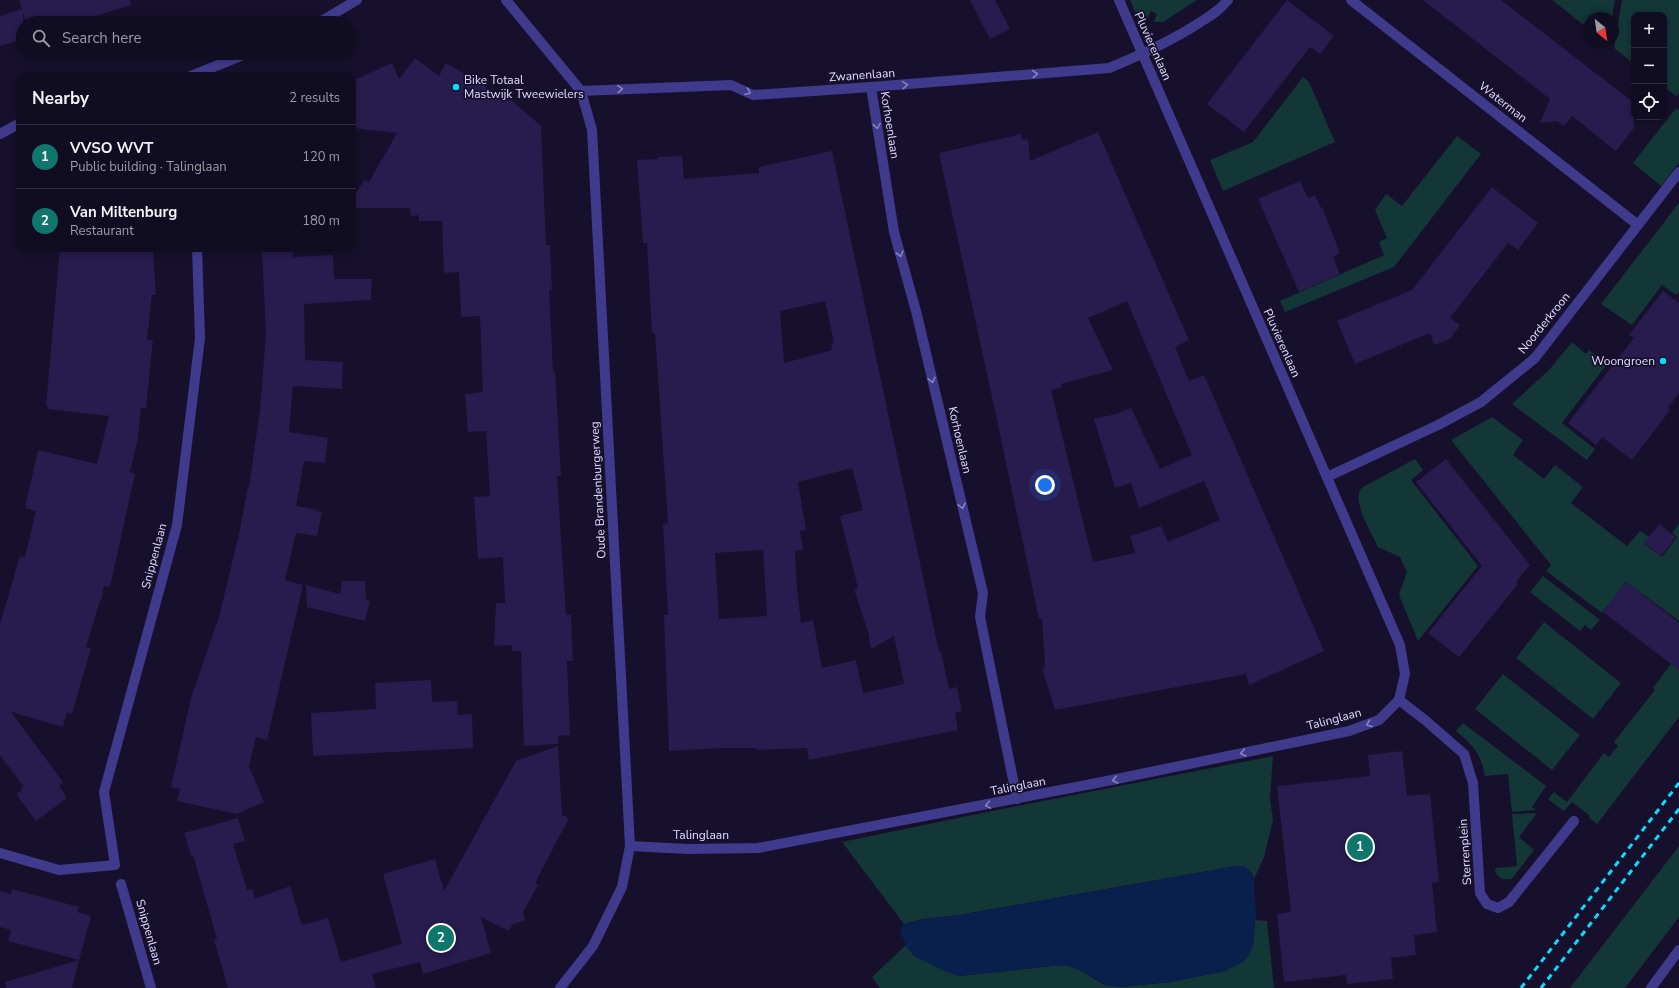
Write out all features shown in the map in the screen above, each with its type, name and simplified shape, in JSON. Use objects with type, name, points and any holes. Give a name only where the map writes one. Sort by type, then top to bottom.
[{"type":"street","points":[[330,16],[357,0]]},
{"type":"street","name":"Oude Brandenburgerweg","points":[[506,0],[581,91],[592,130],[630,846],[622,887],[592,946],[560,988]]},
{"type":"street","name":"Pluvierenlaan","points":[[1119,0],[1400,644],[1405,674],[1399,700]]},
{"type":"street","points":[[1143,54],[1182,34],[1221,8],[1228,0]]},
{"type":"street","name":"Waterman","points":[[1351,0],[1638,225]]},
{"type":"street","name":"Zwanenlaan","points":[[581,91],[731,85],[753,95],[1109,68],[1143,54]]},
{"type":"street","points":[[201,72],[231,60]]},
{"type":"street","name":"Korhoenlaan","points":[[871,87],[894,232],[916,311],[983,593],[980,617],[1017,799]]},
{"type":"street","points":[[0,134],[16,125]]},
{"type":"street","name":"Noorderkroon","points":[[1327,477],[1438,425],[1482,402],[1535,358],[1679,172]]},
{"type":"street","name":"Snippenlaan","points":[[0,853],[59,870],[115,865],[104,792],[177,525],[200,338],[197,252]]},
{"type":"street","name":"Talinglaan","points":[[630,846],[688,849],[758,848],[1017,799],[1349,731],[1379,720],[1399,700]]},
{"type":"street","name":"Sterrenplein","points":[[1399,700],[1425,720],[1464,754],[1473,783],[1480,893],[1487,904],[1498,908],[1509,902],[1574,820]]},
{"type":"street","name":"Snippenlaan","points":[[121,884],[151,988]]},
{"type":"street","points":[[1651,988],[1679,950]]},
{"type":"green space","points":[[1130,0],[1197,0],[1163,22],[1154,22],[1157,14],[1151,11],[1147,19],[1145,14],[1138,18]]},
{"type":"green space","points":[[1552,0],[1615,0],[1613,12],[1583,12],[1583,24]]},
{"type":"green space","points":[[1622,0],[1679,0],[1679,93],[1676,96],[1667,89],[1667,12],[1631,12],[1631,62],[1614,48],[1619,48],[1619,18]]},
{"type":"green space","points":[[1303,77],[1309,82],[1335,142],[1223,191],[1210,160],[1253,142]]},
{"type":"green space","points":[[1676,108],[1679,110],[1679,163],[1661,186],[1633,163]]},
{"type":"green space","points":[[1457,136],[1481,154],[1394,267],[1285,312],[1280,301],[1384,255],[1379,242],[1387,238],[1375,210],[1386,194],[1402,206]]},
{"type":"green space","points":[[1679,203],[1679,292],[1676,295],[1662,285],[1632,325],[1601,304]]},
{"type":"green space","points":[[1572,342],[1586,354],[1589,350],[1607,364],[1562,423],[1595,449],[1587,460],[1512,404],[1549,370]]},
{"type":"green space","points":[[1492,417],[1523,440],[1513,455],[1544,479],[1555,465],[1583,487],[1571,503],[1627,546],[1640,531],[1649,537],[1644,544],[1662,557],[1677,537],[1672,533],[1679,524],[1679,621],[1626,582],[1602,613],[1546,571],[1551,565],[1451,440]]},
{"type":"green space","points":[[1415,459],[1423,470],[1411,480],[1478,566],[1418,641],[1399,595],[1407,572],[1400,557],[1378,547],[1363,516],[1359,499],[1359,492],[1363,487]]},
{"type":"green space","points":[[1543,576],[1600,620],[1591,630],[1585,625],[1580,631],[1530,592]]},
{"type":"green space","points":[[1544,622],[1621,683],[1593,719],[1516,658]]},
{"type":"green space","points":[[1679,653],[1679,717],[1597,824],[1589,818],[1590,816],[1572,802],[1564,811],[1548,799],[1554,792],[1567,802],[1604,753],[1609,757],[1618,746],[1614,742],[1655,690],[1653,688]]},
{"type":"green space","points":[[1503,674],[1580,735],[1552,770],[1475,709]]},
{"type":"green space","points":[[1463,723],[1546,786],[1532,807],[1536,810],[1512,812],[1508,774],[1485,776],[1479,756],[1472,746],[1456,731]]},
{"type":"green space","points":[[1273,756],[1270,798],[1273,820],[1264,857],[1254,879],[1251,872],[1236,866],[959,915],[923,919],[904,924],[842,842],[987,812]]},
{"type":"green space","points":[[1537,813],[1519,837],[1534,850],[1511,879],[1502,879],[1497,875],[1495,871],[1496,868],[1517,866],[1512,814]]},
{"type":"green space","points":[[1679,846],[1679,917],[1625,988],[1570,988]]},
{"type":"green space","points":[[1255,920],[1267,921],[1274,988],[880,988],[872,977],[906,945],[914,956],[959,976],[1052,966],[1069,966],[1080,970],[1103,984],[1120,987],[1170,982],[1225,971],[1253,946]]},
{"type":"water","points":[[1236,866],[1245,866],[1251,872],[1254,879],[1256,914],[1253,946],[1249,955],[1243,962],[1225,971],[1170,982],[1120,987],[1109,986],[1080,970],[1069,966],[1052,966],[959,976],[944,971],[914,956],[906,945],[900,931],[904,924],[923,919],[959,915]]},
{"type":"building","points":[[19,0],[130,0],[131,5],[96,16],[24,16],[23,12],[23,16],[16,16],[16,41],[0,46],[0,16],[22,9]]},
{"type":"building","points":[[970,0],[995,0],[1010,29],[990,39]]},
{"type":"building","points":[[1287,0],[1334,36],[1320,54],[1310,47],[1244,132],[1207,104]]},
{"type":"building","points":[[1423,0],[1501,0],[1631,101],[1631,120],[1634,120],[1634,128],[1616,151],[1572,116],[1564,126],[1557,121],[1540,123],[1550,99]]},
{"type":"building","points":[[415,58],[439,76],[446,63],[509,101],[510,99],[541,126],[546,245],[550,245],[552,290],[549,290],[553,372],[555,372],[561,476],[557,476],[566,615],[571,615],[573,661],[567,661],[570,735],[558,736],[558,744],[524,746],[521,651],[512,651],[512,645],[494,646],[496,603],[505,603],[503,557],[478,559],[474,497],[490,496],[486,431],[468,432],[465,394],[483,392],[480,316],[461,317],[459,272],[444,273],[442,221],[419,221],[419,215],[411,216],[410,208],[356,208],[356,193],[364,180],[369,182],[397,133],[356,128],[356,79],[392,63],[399,79]]},
{"type":"building","points":[[1098,132],[1189,340],[1175,347],[1189,381],[1204,375],[1324,651],[1249,685],[1246,674],[1055,710],[1042,668],[1045,667],[1042,618],[1039,619],[939,153],[1021,134],[1022,140],[1028,139],[1030,161]],"holes":[[[1127,301],[1192,455],[1160,469],[1131,408],[1116,414],[1094,419],[1115,488],[1131,483],[1139,508],[1204,481],[1220,520],[1168,542],[1161,526],[1130,536],[1135,553],[1093,562],[1051,390],[1062,387],[1061,384],[1113,370],[1088,318]]]},
{"type":"building","points":[[832,151],[939,652],[941,651],[949,689],[957,687],[962,711],[955,713],[958,730],[809,760],[807,748],[757,750],[757,748],[722,748],[669,751],[664,615],[668,615],[663,524],[668,523],[655,333],[652,333],[647,243],[643,243],[637,160],[682,156],[684,179],[759,173],[759,167]],"holes":[[[825,301],[834,343],[831,344],[832,350],[784,363],[780,311]],[[852,468],[863,510],[840,516],[858,588],[854,589],[868,632],[871,649],[894,636],[904,684],[863,693],[856,660],[822,668],[813,620],[801,623],[795,551],[803,550],[800,531],[806,530],[798,482]],[[763,550],[767,616],[719,619],[715,553]]]},
{"type":"building","points":[[1300,181],[1308,198],[1315,195],[1321,208],[1322,207],[1340,253],[1333,257],[1340,274],[1299,292],[1258,199]]},
{"type":"building","points":[[1492,187],[1538,223],[1518,250],[1508,243],[1450,318],[1460,325],[1450,339],[1434,345],[1430,333],[1355,364],[1337,321],[1412,290]]},
{"type":"building","points":[[60,252],[153,252],[156,295],[152,295],[147,340],[153,340],[146,408],[141,408],[138,438],[130,472],[135,474],[110,587],[104,586],[101,602],[100,601],[86,647],[91,648],[72,714],[67,712],[63,727],[11,712],[63,782],[59,786],[67,798],[36,821],[16,794],[23,789],[21,787],[23,786],[0,755],[0,624],[20,556],[25,557],[36,511],[25,508],[38,450],[97,464],[109,416],[48,409],[46,406]]},
{"type":"building","points":[[262,252],[292,252],[293,257],[333,255],[334,279],[372,279],[371,300],[304,304],[305,360],[343,362],[342,389],[293,386],[289,432],[328,438],[325,463],[304,461],[296,506],[322,512],[317,536],[296,533],[285,580],[303,585],[267,740],[256,737],[249,766],[264,802],[237,814],[177,801],[180,789],[171,787],[191,698],[219,617],[249,487],[260,410],[266,334]]},
{"type":"building","points":[[1663,291],[1679,303],[1679,393],[1668,408],[1670,410],[1632,460],[1602,437],[1596,445],[1568,423],[1634,338],[1629,335]]},
{"type":"building","points":[[1446,459],[1530,565],[1516,582],[1518,584],[1459,657],[1428,633],[1482,566],[1416,482]]},
{"type":"building","points":[[1659,524],[1676,537],[1661,556],[1644,543]]},
{"type":"building","points":[[342,581],[365,581],[366,600],[370,601],[365,621],[307,607],[306,585],[340,594]]},
{"type":"building","points":[[1626,582],[1679,623],[1679,670],[1603,612]]},
{"type":"building","points":[[431,680],[432,702],[457,701],[458,715],[472,714],[473,748],[313,756],[311,713],[376,709],[375,683]]},
{"type":"building","points":[[558,746],[562,815],[569,818],[535,883],[538,885],[523,912],[525,920],[512,925],[509,931],[481,917],[491,953],[423,974],[420,962],[372,974],[376,988],[228,988],[214,940],[217,939],[193,855],[191,855],[184,833],[238,818],[245,841],[233,844],[247,890],[252,889],[255,899],[290,886],[302,925],[328,918],[341,962],[402,944],[383,874],[435,859],[444,891],[516,761]]},
{"type":"building","points":[[1402,751],[1407,796],[1430,794],[1439,882],[1432,883],[1437,932],[1414,935],[1416,955],[1391,958],[1393,979],[1347,984],[1346,975],[1284,982],[1277,914],[1291,912],[1277,786],[1370,776],[1368,755]]},
{"type":"building","points":[[12,889],[79,907],[77,912],[91,916],[79,960],[8,941],[11,930],[0,927],[0,891],[11,894]]},
{"type":"building","points":[[79,960],[72,988],[6,988],[5,982]]},
{"type":"railway","points":[[1521,988],[1679,783]]},
{"type":"railway","points":[[1541,988],[1679,809]]},
{"type":"place","name":"Bike Totaal Mastwijk Tweewielers","points":[[456,87]]},
{"type":"place","name":"Woongroen","points":[[1663,361]]},
{"type":"place","name":"VVSO WVT","points":[[1360,847]]},
{"type":"place","name":"Van Miltenburg","points":[[441,938]]}]
